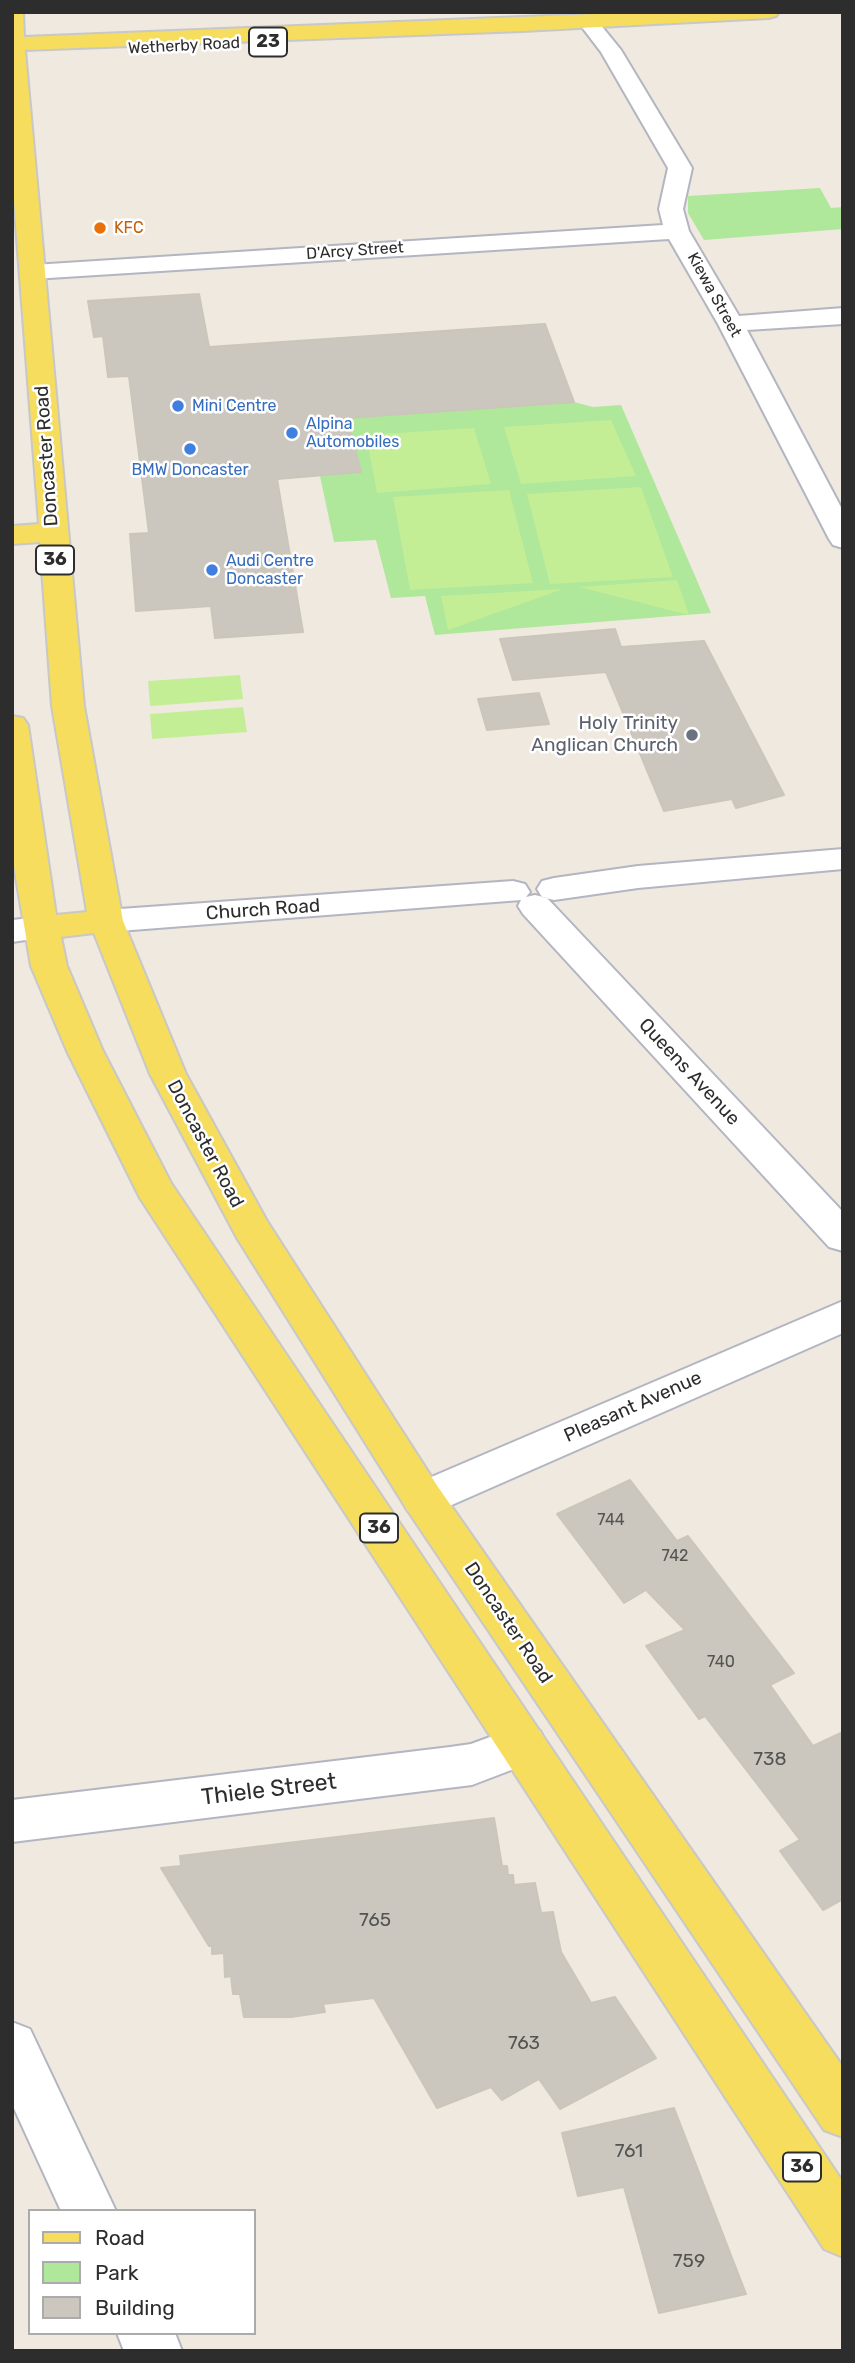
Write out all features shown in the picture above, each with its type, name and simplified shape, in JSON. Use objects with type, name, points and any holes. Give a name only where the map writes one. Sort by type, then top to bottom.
[{"type":"main road","name":"Doncaster Road","points":[[13,12],[20,191],[33,272],[68,706],[106,921],[168,1074],[244,1216],[424,1499],[843,2112]]},
{"type":"main road","points":[[25,12],[32,26],[43,33],[71,40]]},
{"type":"main road","name":"Wetherby Road","points":[[13,50],[71,40],[523,25],[769,12]]},
{"type":"main road","name":"Wetherby Road","points":[[13,50],[394,35],[523,25]]},
{"type":"main road","points":[[12,535],[53,532]]},
{"type":"main road","name":"36","points":[[12,725],[26,929],[49,966],[85,1051],[154,1188],[843,2230]]},
{"type":"main road","name":"Church Road","points":[[26,929],[106,921]]},
{"type":"street","name":"Kiewa Street","points":[[596,21],[610,50],[680,167],[671,209],[677,231],[731,324],[843,538]]},
{"type":"street","name":"D'Arcy Street","points":[[33,272],[677,231]]},
{"type":"street","points":[[731,324],[843,316]]},
{"type":"street","name":"Church Road","points":[[106,921],[534,896],[638,877],[843,859]]},
{"type":"street","name":"Queens Avenue","points":[[534,896],[843,1237]]},
{"type":"street","name":"Pleasant Avenue","points":[[424,1499],[843,1316]]},
{"type":"street","name":"Thiele Street","points":[[12,1821],[472,1765],[523,1745]]},
{"type":"street","points":[[12,2046],[88,2209]]},
{"type":"street","points":[[146,2335],[153,2351]]},
{"type":"green space","points":[[820,188],[831,208],[843,207],[843,229],[704,240],[688,213],[688,196]]},
{"type":"green space","points":[[574,402],[593,407],[621,405],[711,613],[435,635],[425,596],[391,598],[376,540],[334,542],[320,476],[360,472],[347,418]]},
{"type":"green space","points":[[611,420],[636,476],[521,484],[504,427]]},
{"type":"green space","points":[[474,428],[491,484],[377,493],[366,435]]},
{"type":"green space","points":[[641,487],[673,577],[550,584],[527,494]]},
{"type":"green space","points":[[509,490],[533,583],[410,590],[393,497]]},
{"type":"green space","points":[[677,580],[689,615],[579,587]]},
{"type":"green space","points":[[563,589],[448,630],[441,596]]},
{"type":"green space","points":[[240,675],[243,699],[150,706],[148,681]]},
{"type":"green space","points":[[243,707],[247,732],[152,739],[150,714]]},
{"type":"building","points":[[199,294],[209,347],[545,324],[574,402],[347,418],[361,472],[277,479],[303,632],[215,638],[211,606],[136,611],[130,534],[149,533],[129,376],[108,377],[103,336],[94,337],[88,301]]},
{"type":"building","name":"Holy Trinity Anglican Church","points":[[615,629],[621,647],[704,641],[784,795],[736,808],[732,799],[664,811],[606,672],[513,680],[500,639]]},
{"type":"building","points":[[539,693],[549,724],[487,730],[478,699]]},
{"type":"building","points":[[630,1480],[677,1541],[688,1536],[794,1673],[770,1685],[813,1746],[843,1732],[843,1899],[823,1910],[780,1851],[800,1840],[705,1716],[699,1719],[646,1646],[685,1630],[646,1590],[624,1603],[557,1514]]},
{"type":"building","points":[[494,1818],[502,1866],[507,1866],[508,1875],[513,1875],[514,1885],[535,1883],[541,1913],[553,1912],[561,1952],[591,2003],[615,1997],[656,2058],[560,2109],[539,2079],[502,2100],[491,2087],[437,2108],[374,1998],[323,2004],[325,2012],[291,2017],[244,2017],[240,1994],[233,1994],[231,1976],[225,1977],[224,1953],[212,1954],[212,1946],[209,1946],[161,1868],[181,1866],[180,1856]]},
{"type":"building","points":[[674,2108],[746,2294],[659,2313],[624,2187],[578,2196],[562,2133]]},
{"type":"place","name":"KFC","points":[[100,228]]},
{"type":"place","name":"Mini Centre","points":[[178,406]]},
{"type":"place","name":"Alpina Automobiles","points":[[292,433]]},
{"type":"place","name":"BMW Doncaster","points":[[190,449]]},
{"type":"place","name":"Audi Centre Doncaster","points":[[212,570]]},
{"type":"place","name":"Holy Trinity Anglican Church","points":[[692,735]]}]
